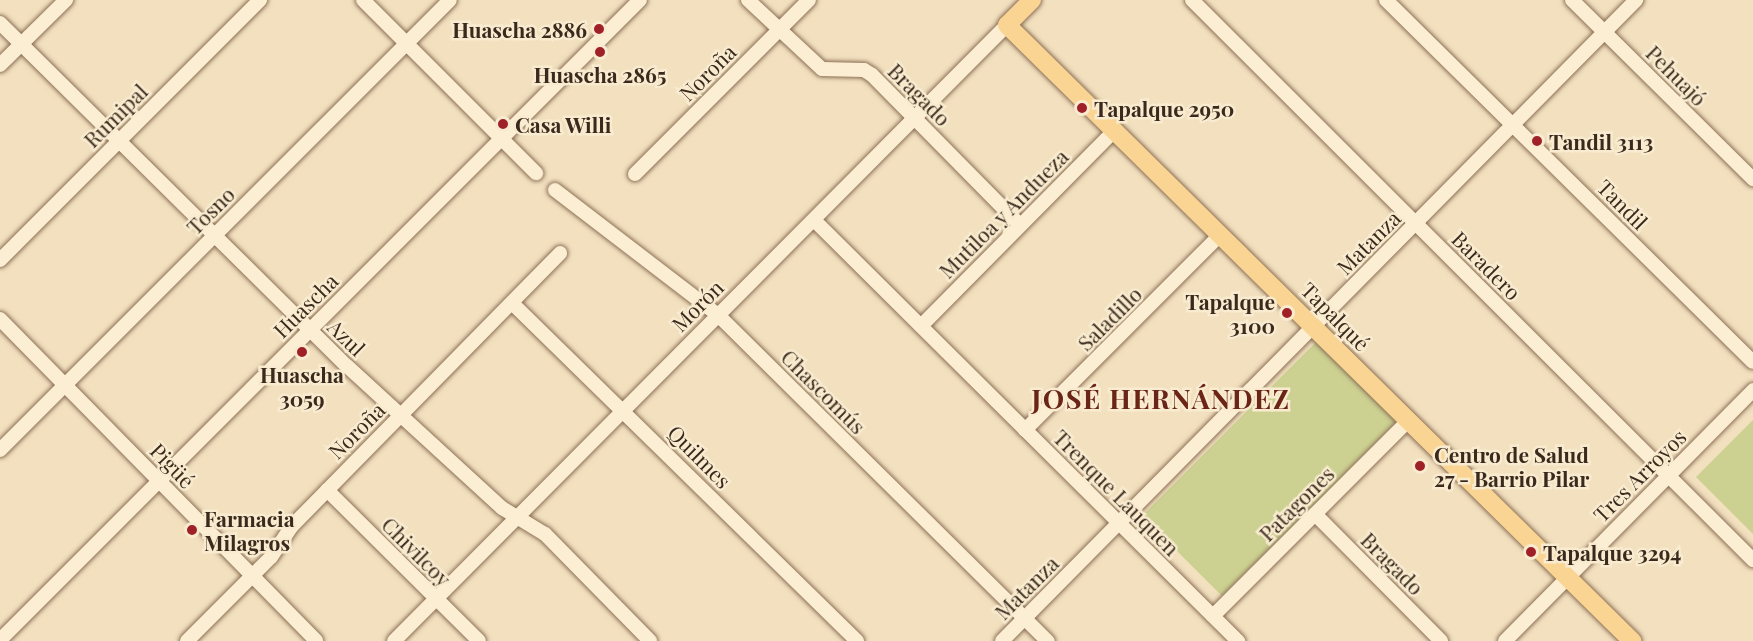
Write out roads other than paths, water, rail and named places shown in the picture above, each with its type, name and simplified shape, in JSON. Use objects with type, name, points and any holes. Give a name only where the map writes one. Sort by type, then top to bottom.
[{"type":"main road","name":"Morón","points":[[1007,25],[1032,0]]},
{"type":"main road","name":"Tapalqué","points":[[1007,25],[1315,326],[1632,641]]},
{"type":"street","points":[[0,65],[66,0]]},
{"type":"street","name":"Rumipal","points":[[0,260],[260,0]]},
{"type":"street","points":[[363,0],[536,173]]},
{"type":"street","name":"Tosno","points":[[0,450],[450,0]]},
{"type":"street","name":"Huascha","points":[[0,640],[640,0]]},
{"type":"street","name":"Bragado","points":[[748,0],[822,69],[864,70],[915,117],[1020,225]]},
{"type":"street","name":"Noroña","points":[[635,174],[809,0]]},
{"type":"street","name":"Baradero","points":[[1192,0],[1753,560]]},
{"type":"street","name":"Tandil","points":[[1386,0],[1753,362]]},
{"type":"street","name":"Pehuajó","points":[[1572,0],[1753,179]]},
{"type":"street","name":"Matanza","points":[[1002,641],[1636,0]]},
{"type":"street","name":"Azul","points":[[0,23],[310,330],[516,518],[545,534],[650,641]]},
{"type":"street","name":"Morón","points":[[394,641],[1007,25]]},
{"type":"street","name":"Mutiloa y Andueza","points":[[921,326],[1114,130]]},
{"type":"street","name":"Chascomús","points":[[555,190],[718,315],[1048,641]]},
{"type":"street","name":"Trenque Lauquen","points":[[814,220],[1238,641]]},
{"type":"street","name":"Saladillo","points":[[1026,430],[1221,234]]},
{"type":"street","name":"Noroña","points":[[187,641],[252,577],[327,490],[560,253]]},
{"type":"street","name":"Quilmes","points":[[512,303],[857,641]]},
{"type":"street","name":"Pigüé","points":[[0,319],[316,641]]},
{"type":"street","name":"Tres Arroyos","points":[[1505,641],[1753,390]]},
{"type":"street","name":"Patagones","points":[[1213,616],[1409,420]]},
{"type":"street","name":"Chivilcoy","points":[[327,490],[478,641]]},
{"type":"street","name":"Bragado","points":[[1315,514],[1441,641]]},
{"type":"place","name":"Huascha 2886","points":[[599,29]]},
{"type":"place","name":"Huascha 2865","points":[[600,52]]},
{"type":"place","name":"Tapalque 2950","points":[[1082,108]]},
{"type":"place","name":"Casa Willi","points":[[503,124]]},
{"type":"place","name":"Tandil 3113","points":[[1537,141]]},
{"type":"place","name":"Tapalque 3100","points":[[1287,313]]},
{"type":"place","name":"Huascha 3059","points":[[302,352]]},
{"type":"place","name":"Centro de Salud 27 - Barrio Pilar","points":[[1420,466]]},
{"type":"place","name":"Farmacia Milagros","points":[[192,530]]},
{"type":"place","name":"Tapalque 3294","points":[[1531,552]]},
{"type":"district","name":"JOSÉ HERNÁNDEZ","points":[[1161,399]]}]
